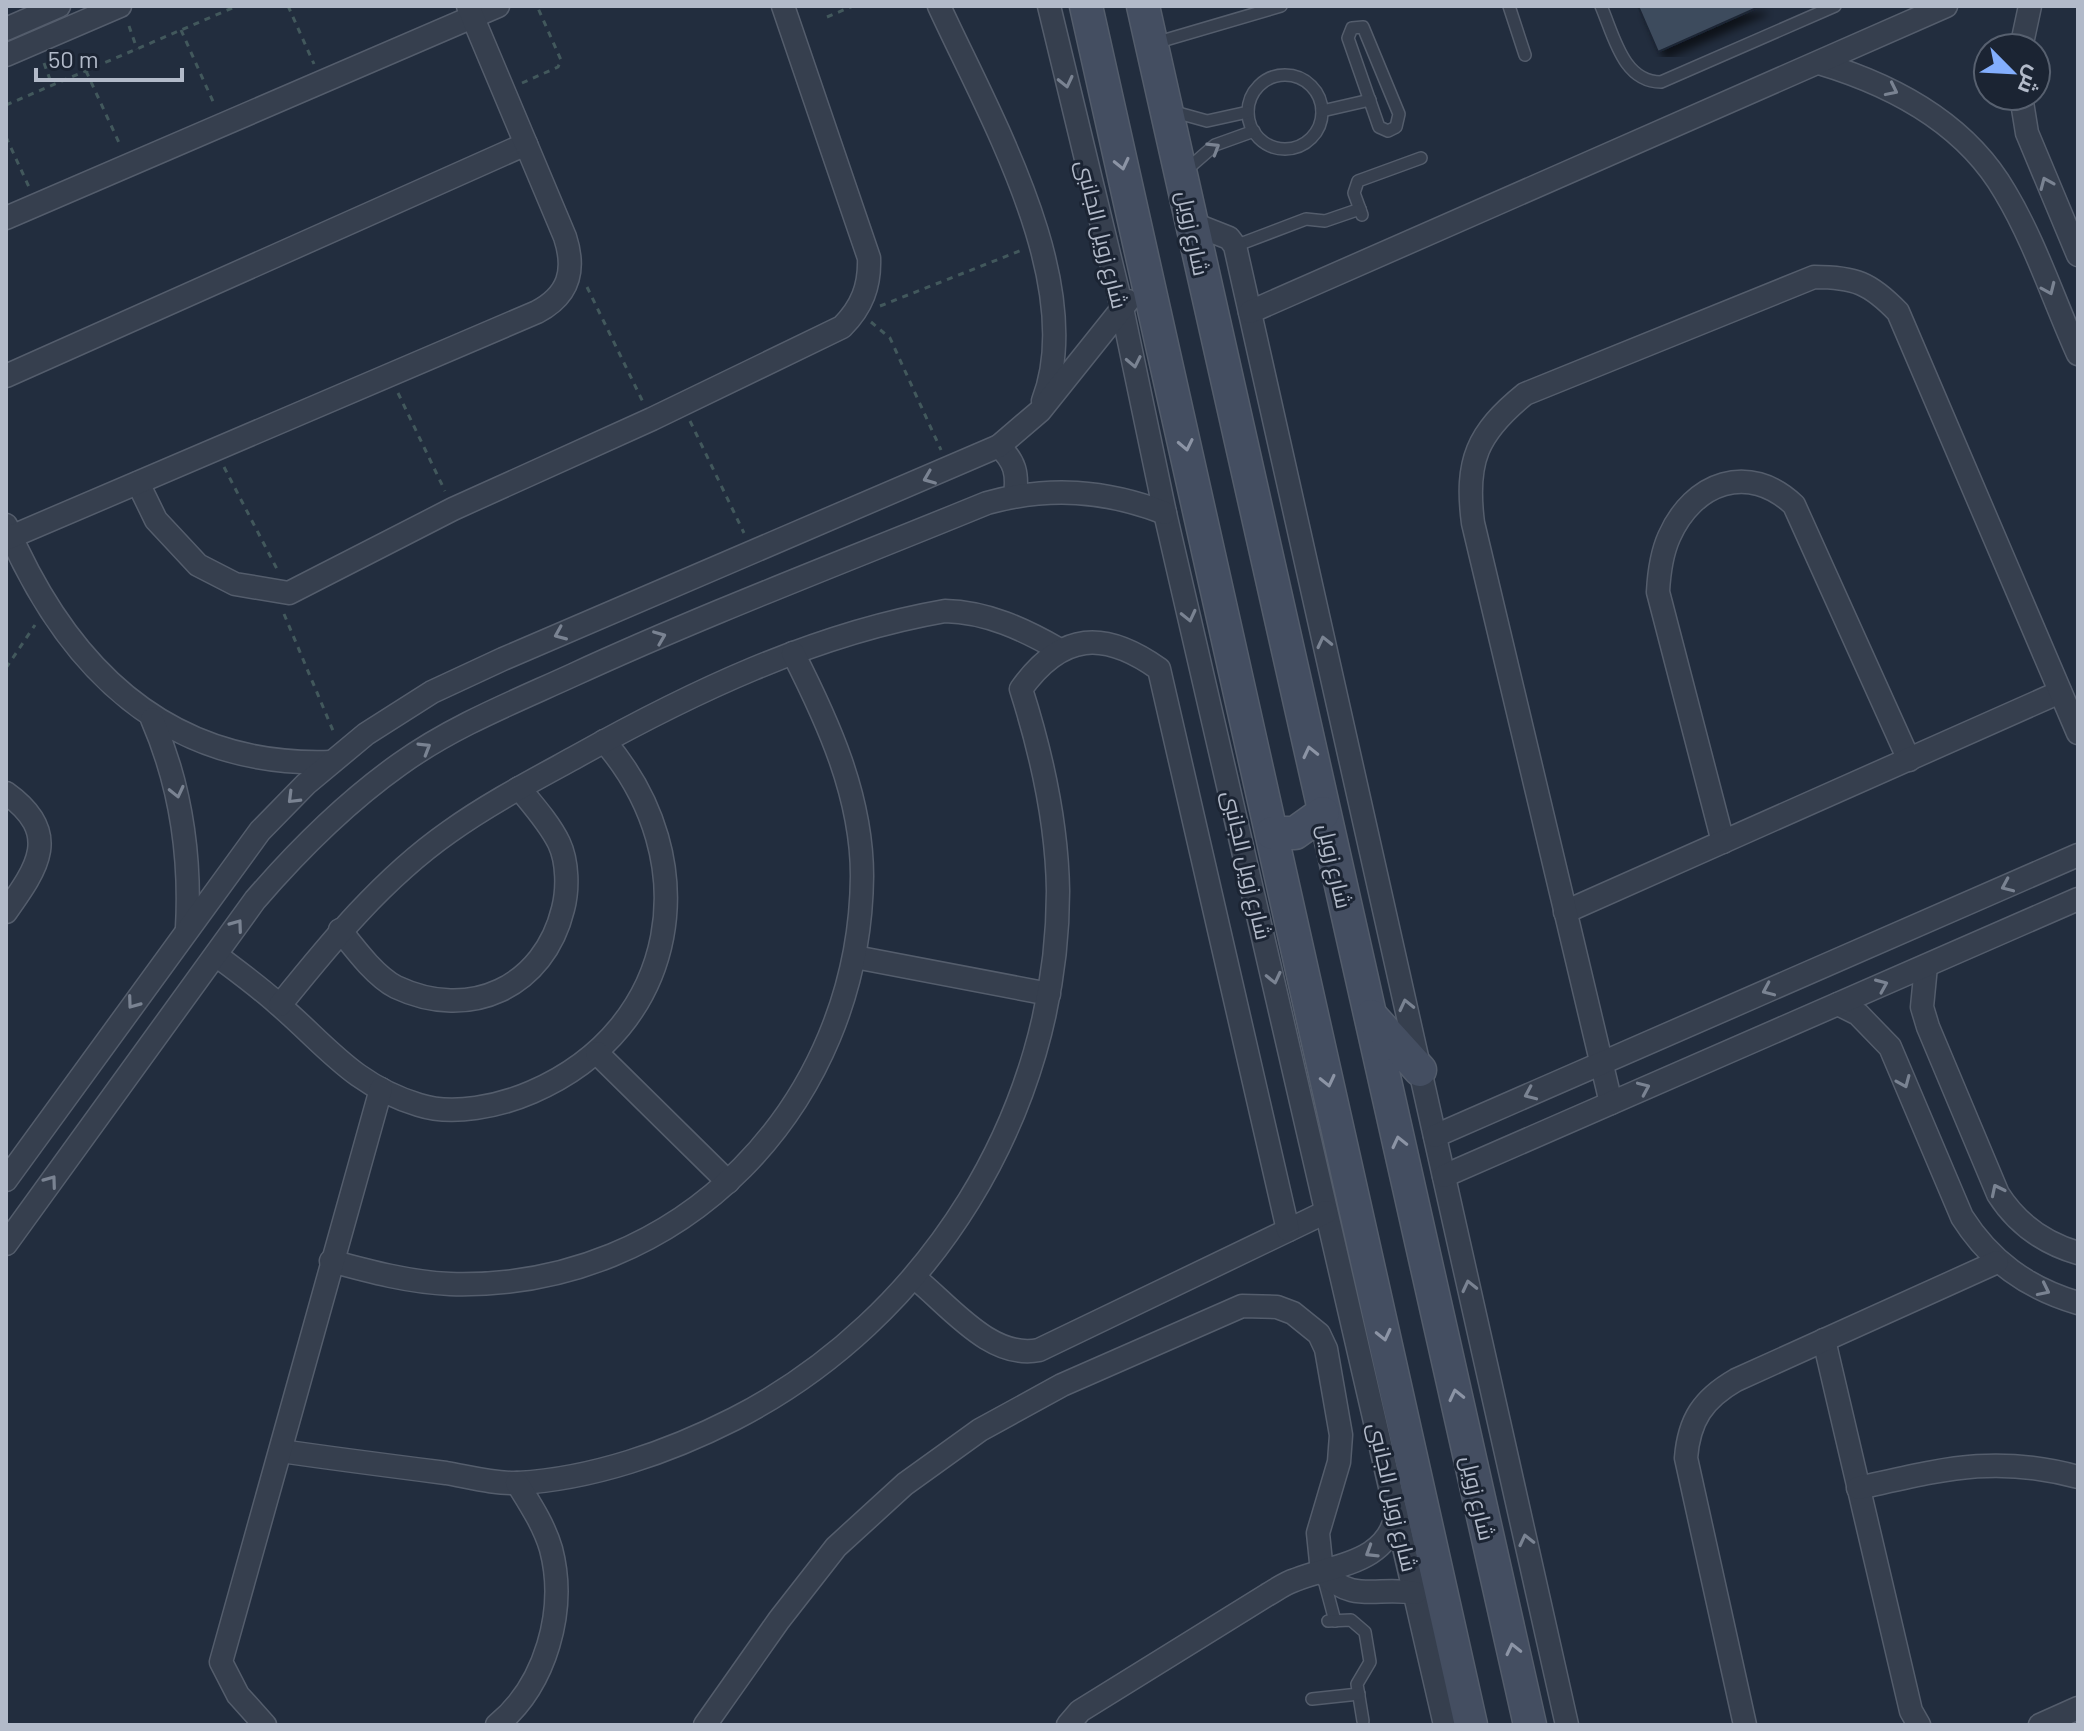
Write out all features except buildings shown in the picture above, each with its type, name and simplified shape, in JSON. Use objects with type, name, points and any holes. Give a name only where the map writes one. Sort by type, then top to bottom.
[{"type":"main road","points":[[1086,6],[1289,907],[1297,1012],[1471,1725]]},
{"type":"main road","name":"شارع زويل","points":[[1143,6],[1530,1725]]},
{"type":"main road","points":[[1272,833],[1295,833],[1323,813]]},
{"type":"main road","points":[[1289,907],[1311,886],[1321,884],[1341,888]]},
{"type":"main road","points":[[1370,1016],[1420,1070]]},
{"type":"street","points":[[6,29],[59,6]]},
{"type":"street","points":[[6,218],[322,82],[470,11],[498,6]]},
{"type":"street","points":[[138,483],[156,520],[198,565],[235,584],[282,593],[453,509],[831,335],[852,317],[867,289],[869,258],[783,6]]},
{"type":"street","points":[[939,6],[1004,148],[1041,242],[1051,282],[1055,343],[1050,383],[1040,411]]},
{"type":"street","name":"شارع زويل الجانبى","points":[[1049,6],[1122,308],[1165,513],[1297,1012],[1326,1212],[1398,1509],[1445,1725]]},
{"type":"street","points":[[1250,312],[1946,6]]},
{"type":"street","points":[[2024,32],[2030,6]]},
{"type":"street","points":[[337,757],[304,763],[251,757],[199,742],[152,719],[86,659],[47,607],[8,534],[138,483],[389,375],[552,303],[565,290],[571,273],[571,255],[470,11]]},
{"type":"street","points":[[6,55],[123,13]]},
{"type":"street","points":[[1819,63],[1864,76],[1906,97],[1944,123],[1977,155],[2005,192],[2078,354]]},
{"type":"street","points":[[2024,112],[2032,147],[2078,255]]},
{"type":"street","points":[[6,376],[526,144]]},
{"type":"street","points":[[1191,223],[1229,238],[1235,246],[1567,1725]]},
{"type":"street","points":[[6,1180],[260,831],[337,757],[432,692],[753,551],[950,470],[999,446],[1040,411],[1148,275]]},
{"type":"street","points":[[1611,1103],[1473,523],[1468,485],[1476,449],[1496,417],[1525,394],[1814,277],[1846,277],[1876,289],[1898,312],[2078,733]]},
{"type":"street","points":[[999,446],[1012,459],[1018,477],[1015,496]]},
{"type":"street","points":[[1723,842],[1658,592],[1660,563],[1669,535],[1685,511],[1708,492],[1734,480],[1757,481],[1767,485],[1794,505],[1909,760]]},
{"type":"street","points":[[6,1244],[216,955],[299,849],[348,803],[402,762],[460,727],[621,653],[987,503],[1015,496],[1077,491],[1137,502],[1165,513]]},
{"type":"street","points":[[280,1005],[340,930],[448,833],[519,788],[678,701],[793,653],[945,611],[969,612],[1000,621],[1060,650]]},
{"type":"street","points":[[281,1451],[517,1483],[607,1468],[694,1439],[776,1397],[850,1343],[915,1278],[963,1214],[1001,1145],[1030,1071],[1049,994],[1058,891],[1055,839],[1045,775],[1021,689],[1038,666],[1060,650],[1095,642],[1130,648],[1159,669],[1288,1230]]},
{"type":"street","points":[[331,1261],[390,1277],[450,1284],[510,1281],[570,1269],[627,1248],[680,1219],[728,1182],[765,1145],[797,1103],[837,1021],[855,957],[862,874],[851,791],[824,712],[793,653]]},
{"type":"street","points":[[1565,912],[2060,692]]},
{"type":"street","points":[[152,719],[175,785],[184,832],[187,928]]},
{"type":"street","points":[[216,955],[280,1005],[340,1064],[381,1089],[421,1106],[468,1108],[515,1099],[558,1081],[597,1053],[631,1013],[655,967],[666,916],[665,864],[652,813],[627,767],[604,741]]},
{"type":"street","points":[[340,930],[394,986],[438,1002],[486,998],[528,975],[556,937],[568,891],[560,844],[519,788]]},
{"type":"street","points":[[6,793],[33,818],[41,846],[34,874],[6,912]]},
{"type":"street","points":[[1435,1136],[2078,855]]},
{"type":"street","points":[[1444,1176],[2078,899]]},
{"type":"street","points":[[855,957],[1049,994]]},
{"type":"street","points":[[1926,966],[1922,1007],[1928,1027],[1998,1194],[2011,1215],[2028,1229],[2078,1253]]},
{"type":"street","points":[[1838,1004],[1858,1014],[1890,1047],[1962,1217],[1997,1262],[2050,1294],[2078,1303]]},
{"type":"street","points":[[597,1053],[728,1182]]},
{"type":"street","points":[[265,1725],[238,1695],[221,1662],[381,1089]]},
{"type":"street","points":[[915,1278],[997,1346],[1025,1353],[1039,1350],[1326,1212]]},
{"type":"street","points":[[1745,1725],[1686,1458],[1688,1434],[1698,1411],[1715,1393],[1997,1262]]},
{"type":"street","points":[[705,1725],[779,1620],[836,1547],[905,1484],[980,1430],[1062,1385],[1242,1306],[1277,1307],[1293,1313],[1308,1321],[1326,1349],[1341,1435],[1339,1462],[1318,1533],[1322,1572],[1342,1589],[1353,1592],[1415,1593]]},
{"type":"street","points":[[1824,1340],[1911,1711],[1919,1725]]},
{"type":"street","points":[[1858,1488],[1967,1464],[2015,1465],[2078,1477]]},
{"type":"street","points":[[497,1725],[525,1693],[543,1660],[554,1624],[556,1587],[551,1549],[537,1515],[517,1483]]},
{"type":"street","points":[[1078,1720],[1293,1580],[1375,1553],[1387,1541],[1398,1509]]},
{"type":"street","points":[[2040,1725],[2078,1708]]},
{"type":"lane","points":[[1151,44],[1281,6]]},
{"type":"lane","points":[[1509,6],[1525,55]]},
{"type":"lane","points":[[1601,6],[1628,66],[1645,81],[1661,82],[1835,6]]},
{"type":"lane","points":[[1360,26],[1368,31],[1399,114],[1396,127],[1381,129],[1370,100],[1348,38],[1350,30],[1360,26]]},
{"type":"lane","points":[[1284,74],[1311,85],[1322,111],[1312,137],[1295,147],[1267,144],[1254,131],[1248,112],[1258,86],[1284,74]]},
{"type":"lane","points":[[1322,111],[1370,100]]},
{"type":"lane","points":[[1166,109],[1207,121],[1248,112]]},
{"type":"lane","points":[[1181,175],[1215,145],[1254,131]]},
{"type":"lane","points":[[1235,246],[1306,219],[1325,221],[1361,213],[1354,193],[1358,181],[1421,158]]},
{"type":"lane","points":[[1322,1572],[1332,1621],[1356,1623],[1368,1638],[1370,1662],[1358,1678],[1363,1721]]},
{"type":"lane","points":[[1312,1699],[1359,1694]]},
{"type":"path","points":[[6,105],[237,6]]},
{"type":"path","points":[[288,6],[322,82]]},
{"type":"path","points":[[504,92],[560,64],[560,57],[537,6]]},
{"type":"path","points":[[827,17],[853,6]]},
{"type":"path","points":[[123,13],[137,49]]},
{"type":"path","points":[[181,30],[224,124]]},
{"type":"path","points":[[36,42],[52,85]]},
{"type":"path","points":[[86,71],[129,165]]},
{"type":"path","points":[[6,137],[38,205]]},
{"type":"path","points":[[852,317],[1041,242]]},
{"type":"path","points":[[571,255],[652,419]]},
{"type":"path","points":[[852,317],[877,325],[890,338],[950,470]]},
{"type":"path","points":[[389,375],[453,509]]},
{"type":"path","points":[[682,405],[753,551]]},
{"type":"path","points":[[215,450],[282,593],[337,757]]},
{"type":"path","points":[[6,668],[47,607]]}]
